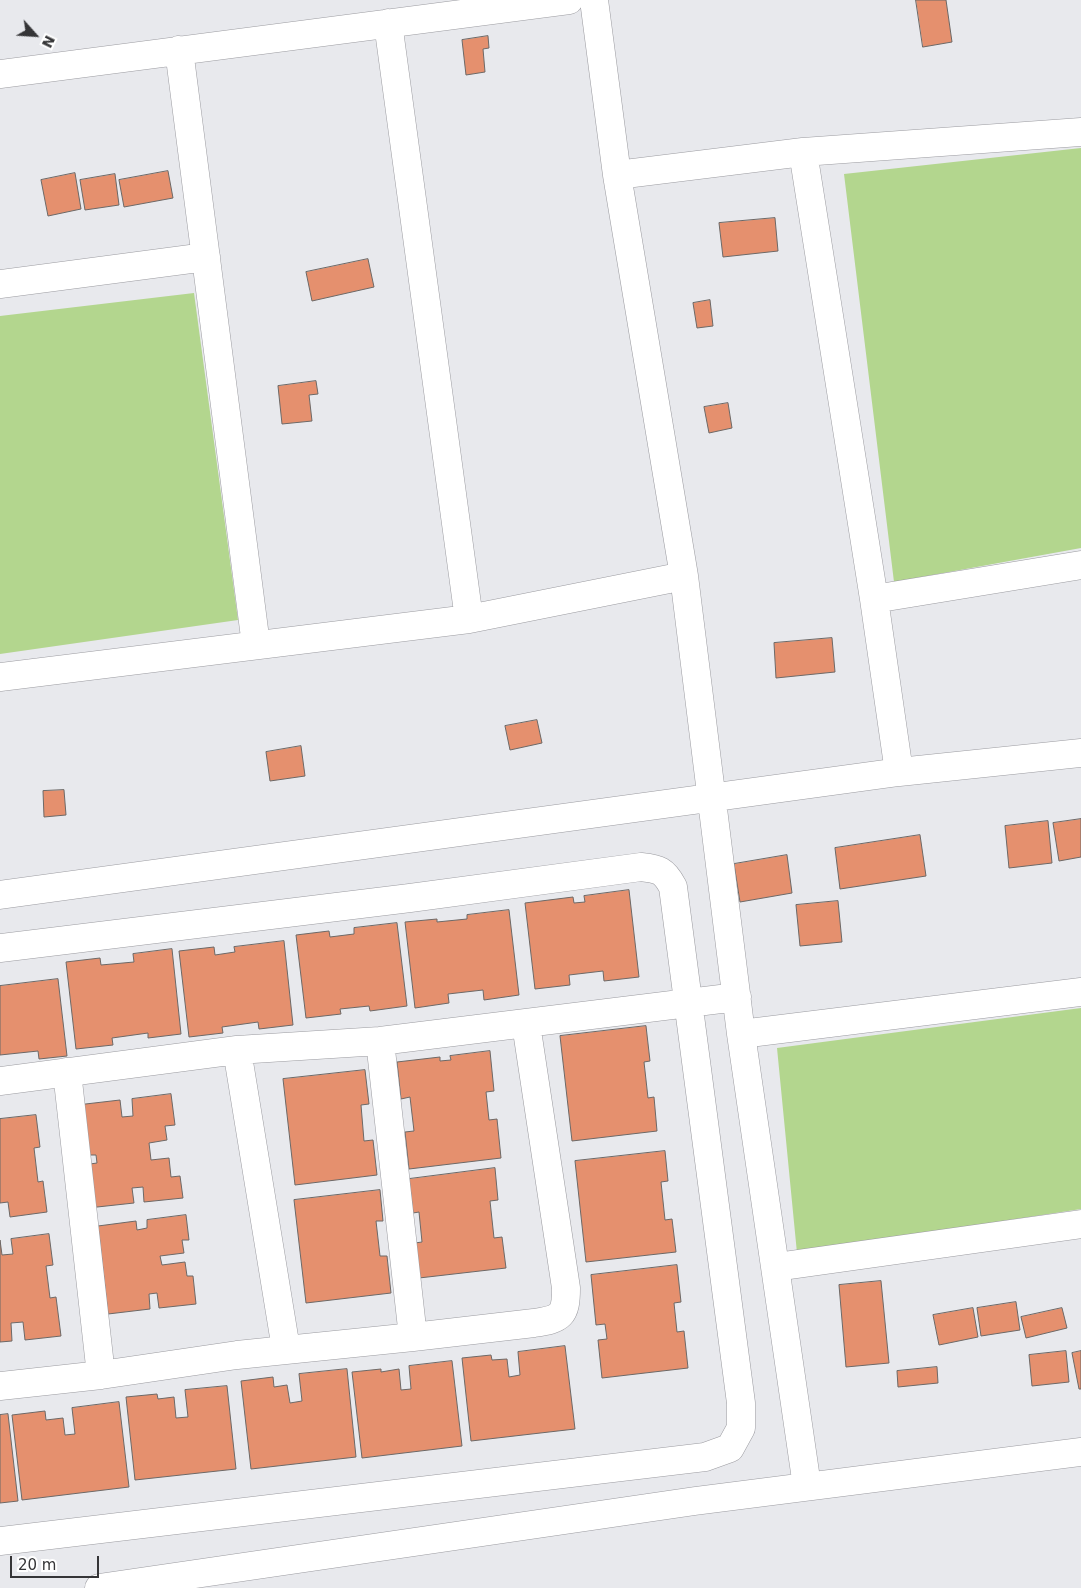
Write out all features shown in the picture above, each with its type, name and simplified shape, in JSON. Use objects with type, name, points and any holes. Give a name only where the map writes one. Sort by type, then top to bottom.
[{"type":"street","points":[[0,74],[569,0]]},
{"type":"street","points":[[594,0],[617,176],[684,576],[741,1034],[807,1486]]},
{"type":"street","points":[[388,23],[469,619]]},
{"type":"street","points":[[179,50],[256,645]]},
{"type":"street","points":[[617,176],[803,152],[1081,132]]},
{"type":"street","points":[[803,152],[874,599],[898,772]]},
{"type":"street","points":[[0,284],[206,257]]},
{"type":"street","points":[[874,599],[1081,565]]},
{"type":"street","points":[[0,677],[469,619],[684,576]]},
{"type":"street","points":[[0,894],[898,772],[1081,753]]},
{"type":"street","points":[[0,948],[410,898],[641,867],[658,869],[667,876],[673,887],[741,1403],[741,1428],[730,1448],[705,1457],[0,1541]]},
{"type":"street","points":[[741,1034],[1081,992]]},
{"type":"street","points":[[0,1081],[237,1050],[380,1041],[737,997]]},
{"type":"street","points":[[0,1386],[100,1375],[237,1355],[413,1337],[550,1320],[561,1315],[566,1304],[565,1278],[526,1024]]},
{"type":"street","points":[[380,1041],[413,1337]]},
{"type":"street","points":[[237,1050],[286,1350]]},
{"type":"street","points":[[67,1072],[100,1375]]},
{"type":"street","points":[[776,1267],[1081,1224]]},
{"type":"street","points":[[99,1588],[807,1486],[1081,1452]]},
{"type":"green space","points":[[1081,148],[1081,548],[894,582],[844,174]]},
{"type":"green space","points":[[194,293],[238,620],[0,654],[0,316]]},
{"type":"green space","points":[[1081,1008],[1081,1209],[797,1253],[777,1048]]},
{"type":"building","points":[[916,0],[946,0],[952,42],[923,47]]},
{"type":"building","points":[[488,36],[489,48],[483,49],[485,72],[466,75],[462,40]]},
{"type":"building","points":[[168,171],[173,198],[124,207],[119,180]]},
{"type":"building","points":[[75,173],[81,209],[48,216],[41,180]]},
{"type":"building","points":[[115,174],[119,205],[85,210],[80,180]]},
{"type":"building","points":[[775,218],[778,251],[723,257],[719,223]]},
{"type":"building","points":[[368,259],[374,287],[312,301],[306,272]]},
{"type":"building","points":[[710,300],[713,326],[697,328],[693,303]]},
{"type":"building","points":[[316,381],[318,394],[309,395],[312,421],[282,424],[278,386]]},
{"type":"building","points":[[728,403],[732,428],[709,433],[704,407]]},
{"type":"building","points":[[832,638],[835,672],[776,678],[774,643]]},
{"type":"building","points":[[537,720],[542,743],[510,750],[505,726]]},
{"type":"building","points":[[301,746],[305,776],[270,781],[266,752]]},
{"type":"building","points":[[64,790],[66,815],[44,817],[43,791]]},
{"type":"building","points":[[1081,819],[1081,857],[1059,861],[1053,823]]},
{"type":"building","points":[[1048,821],[1052,863],[1009,868],[1005,826]]},
{"type":"building","points":[[920,835],[926,876],[840,889],[835,848]]},
{"type":"building","points":[[787,855],[792,893],[740,902],[734,864]]},
{"type":"building","points":[[629,890],[639,977],[604,981],[603,971],[569,975],[570,985],[535,989],[525,903],[573,897],[574,903],[585,902],[584,896]]},
{"type":"building","points":[[838,901],[842,942],[800,946],[796,905]]},
{"type":"building","points":[[509,910],[519,995],[484,1000],[483,990],[448,994],[449,1003],[415,1008],[405,922],[437,919],[437,922],[467,919],[467,915]]},
{"type":"building","points":[[397,923],[407,1006],[370,1011],[369,1006],[340,1009],[341,1014],[306,1018],[296,935],[329,931],[330,937],[354,934],[354,928]]},
{"type":"building","points":[[284,941],[293,1025],[259,1029],[258,1022],[222,1027],[223,1033],[189,1037],[179,951],[214,947],[215,955],[235,952],[234,947]]},
{"type":"building","points":[[172,949],[181,1034],[148,1038],[148,1033],[112,1038],[113,1045],[76,1049],[66,962],[100,958],[101,965],[134,962],[133,954]]},
{"type":"building","points":[[58,979],[67,1056],[39,1059],[38,1051],[0,1055],[0,986]]},
{"type":"building","points":[[646,1026],[650,1061],[644,1062],[648,1098],[654,1097],[657,1131],[572,1141],[560,1036]]},
{"type":"building","points":[[490,1051],[494,1091],[486,1092],[489,1120],[497,1119],[501,1158],[409,1169],[405,1132],[414,1131],[410,1097],[401,1099],[397,1062],[440,1057],[440,1061],[451,1060],[450,1056]]},
{"type":"building","points":[[365,1070],[369,1104],[361,1105],[364,1141],[373,1140],[377,1175],[295,1185],[283,1079]]},
{"type":"building","points":[[171,1094],[175,1125],[165,1126],[167,1140],[149,1143],[151,1160],[169,1158],[171,1177],[180,1176],[183,1198],[144,1202],[143,1187],[132,1188],[134,1203],[88,1208],[90,1164],[97,1163],[96,1155],[89,1155],[77,1105],[120,1100],[122,1117],[133,1116],[132,1099]]},
{"type":"building","points":[[36,1115],[40,1147],[34,1148],[38,1182],[43,1181],[47,1212],[10,1217],[8,1202],[0,1203],[0,1119]]},
{"type":"building","points":[[665,1151],[668,1181],[661,1182],[665,1220],[672,1219],[676,1252],[586,1262],[575,1161]]},
{"type":"building","points":[[495,1168],[498,1200],[490,1201],[494,1238],[502,1237],[506,1268],[419,1278],[415,1243],[422,1242],[419,1212],[413,1213],[409,1179]]},
{"type":"building","points":[[380,1190],[383,1221],[376,1221],[380,1256],[387,1256],[391,1293],[306,1303],[294,1200]]},
{"type":"building","points":[[186,1215],[189,1240],[182,1240],[184,1253],[160,1256],[162,1265],[185,1262],[187,1276],[193,1276],[196,1304],[159,1308],[157,1293],[149,1294],[150,1309],[108,1314],[98,1226],[136,1221],[137,1230],[147,1228],[147,1220]]},
{"type":"building","points":[[49,1234],[53,1265],[46,1266],[50,1298],[56,1297],[61,1336],[25,1340],[23,1322],[11,1323],[12,1341],[0,1342],[0,1240],[2,1255],[13,1254],[11,1239]]},
{"type":"building","points":[[677,1265],[681,1302],[674,1303],[677,1332],[684,1331],[688,1368],[602,1378],[598,1340],[607,1339],[605,1324],[596,1325],[591,1275]]},
{"type":"building","points":[[881,1281],[889,1363],[846,1367],[839,1285]]},
{"type":"building","points":[[1016,1302],[1020,1330],[981,1336],[977,1308]]},
{"type":"building","points":[[973,1308],[978,1337],[939,1345],[933,1315]]},
{"type":"building","points":[[1062,1308],[1067,1328],[1026,1338],[1021,1317]]},
{"type":"building","points":[[565,1346],[575,1429],[471,1441],[462,1358],[491,1355],[492,1360],[507,1359],[509,1377],[520,1375],[518,1352]]},
{"type":"building","points":[[1066,1351],[1069,1382],[1032,1386],[1029,1355]]},
{"type":"building","points":[[1081,1351],[1081,1389],[1079,1389],[1072,1353]]},
{"type":"building","points":[[452,1361],[462,1446],[362,1458],[352,1372],[381,1369],[381,1372],[399,1369],[401,1390],[411,1389],[409,1366]]},
{"type":"building","points":[[937,1367],[938,1383],[898,1387],[897,1371]]},
{"type":"building","points":[[347,1369],[356,1457],[251,1469],[241,1381],[273,1377],[274,1387],[287,1385],[290,1403],[302,1401],[299,1374]]},
{"type":"building","points":[[227,1386],[236,1469],[135,1480],[126,1397],[157,1394],[158,1399],[174,1397],[176,1418],[188,1417],[185,1390]]},
{"type":"building","points":[[119,1402],[129,1487],[22,1500],[12,1415],[45,1411],[46,1420],[63,1418],[65,1435],[75,1434],[72,1408]]},
{"type":"building","points":[[8,1414],[18,1501],[0,1503],[0,1415]]}]
